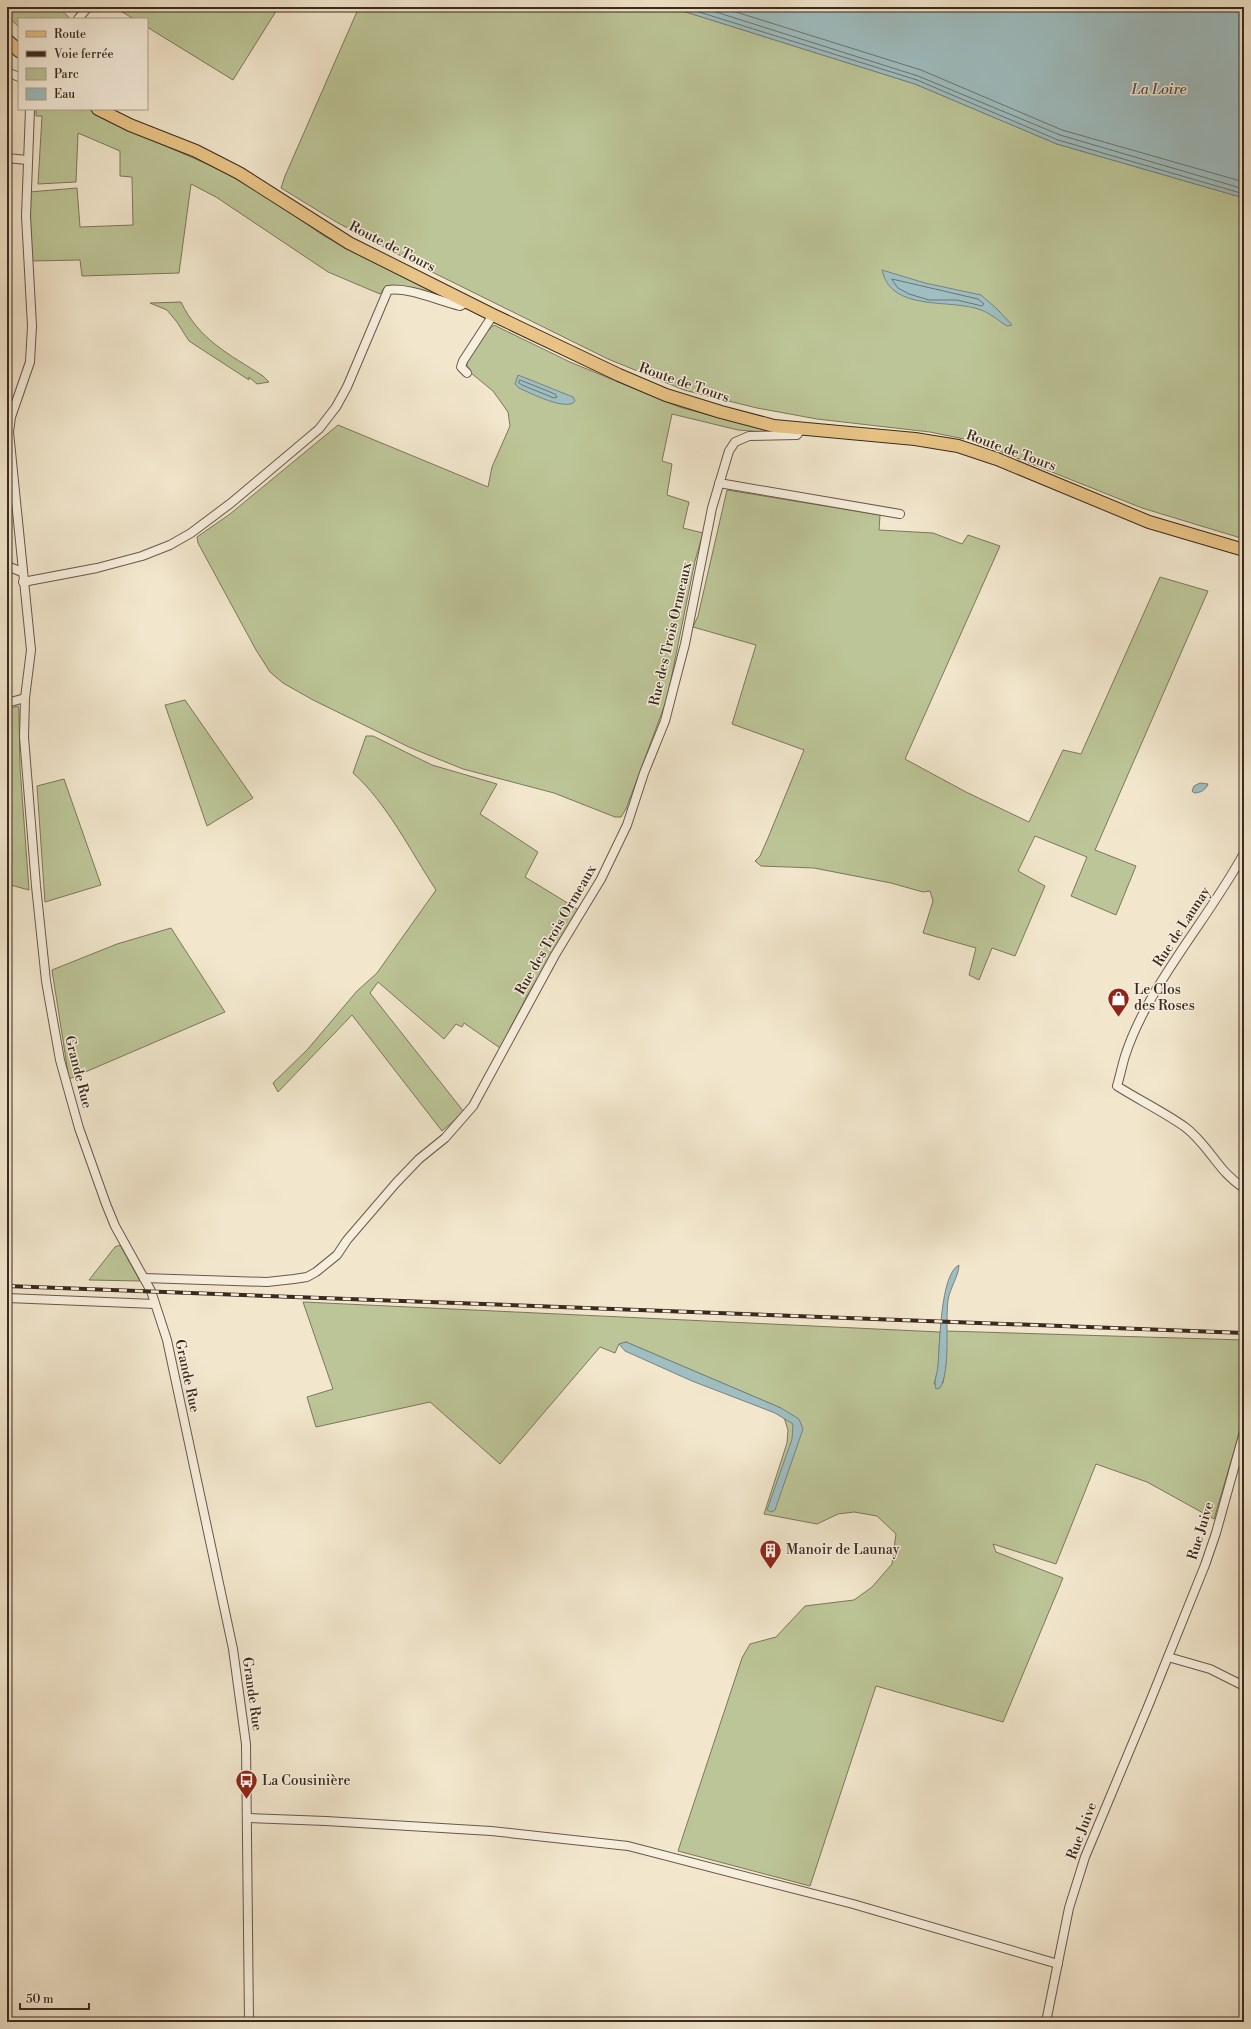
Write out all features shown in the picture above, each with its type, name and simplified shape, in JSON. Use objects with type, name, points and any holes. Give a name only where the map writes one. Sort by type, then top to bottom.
[{"type":"main road","points":[[7,31],[18,40]]},
{"type":"main road","points":[[7,40],[18,50]]},
{"type":"main road","name":"Route de Tours","points":[[100,110],[130,125],[154,133],[196,151],[239,173],[349,243],[493,315],[619,375],[666,395],[774,426],[915,439],[958,446],[996,459],[1149,522],[1244,550]]},
{"type":"main road","name":"Route de Tours","points":[[115,110],[154,133]]},
{"type":"street","points":[[79,18],[88,7]]},
{"type":"street","points":[[7,72],[18,77]]},
{"type":"street","name":"Grande Rue","points":[[30,110],[26,216],[32,326],[30,362],[11,417],[10,432],[22,572],[31,650],[25,698],[24,737],[36,886],[46,981],[60,1060],[79,1128],[115,1226],[144,1278],[155,1304],[171,1360],[233,1649],[246,1744],[248,1818],[249,2022]]},
{"type":"street","points":[[7,158],[27,160]]},
{"type":"street","points":[[23,582],[97,568],[142,556],[170,545],[191,533],[231,503],[319,429],[336,407],[347,388],[388,290],[397,289],[408,291],[460,306],[468,302]]},
{"type":"street","points":[[467,373],[461,367],[463,361],[493,315]]},
{"type":"street","name":"Rue des Trois Ormeaux","points":[[144,1278],[267,1282],[307,1277],[316,1272],[337,1255],[347,1240],[396,1183],[420,1159],[445,1138],[473,1106],[555,955],[601,879],[628,824],[644,773],[665,721],[685,644],[712,508],[727,457],[735,442],[749,436],[797,435],[801,429]]},
{"type":"street","points":[[719,483],[900,514]]},
{"type":"street","points":[[7,566],[22,572]]},
{"type":"street","points":[[7,703],[25,698]]},
{"type":"street","name":"Rue de Launay","points":[[1244,853],[1213,905],[1154,994],[1125,1056],[1117,1086],[1185,1127],[1205,1146],[1223,1172],[1244,1188]]},
{"type":"street","points":[[7,1298],[155,1304]]},
{"type":"street","name":"Rue Juive","points":[[1046,2022],[1069,1908],[1085,1857],[1168,1657],[1216,1533],[1226,1491],[1244,1432]]},
{"type":"street","points":[[1168,1657],[1210,1669],[1244,1686]]},
{"type":"street","points":[[248,1818],[491,1831],[628,1846],[853,1904],[1058,1964]]},
{"type":"green space","points":[[41,6],[58,9],[65,13],[69,18],[18,18],[18,26],[7,16],[7,7]]},
{"type":"green space","points":[[119,7],[278,8],[233,80],[148,28],[148,18],[132,18],[117,9]]},
{"type":"green space","points":[[359,7],[670,7],[915,84],[1057,144],[1244,198],[1244,539],[1142,508],[974,441],[930,432],[817,419],[757,408],[684,390],[608,359],[428,270],[338,223],[281,188]]},
{"type":"green space","points":[[36,110],[90,110],[104,119],[223,171],[265,195],[324,236],[449,299],[397,286],[386,286],[380,294],[328,272],[216,197],[191,184],[179,273],[82,276],[80,260],[32,261],[29,192],[77,188],[80,227],[133,225],[132,177],[120,176],[120,151],[78,133],[76,182],[38,184],[42,116],[36,116]]},
{"type":"green space","points":[[181,302],[188,315],[206,336],[216,345],[263,376],[269,382],[257,384],[249,377],[249,380],[189,341],[177,322],[167,310],[150,303]]},
{"type":"green space","points":[[494,325],[570,362],[679,407],[776,433],[738,430],[672,414],[662,461],[672,464],[667,495],[689,502],[683,528],[703,533],[695,561],[667,699],[626,809],[621,817],[615,817],[554,793],[463,769],[411,748],[313,700],[283,683],[270,672],[256,650],[198,543],[197,537],[230,514],[338,425],[488,487],[492,467],[510,426],[508,412],[493,391],[471,373],[467,366],[467,360],[484,334]]},
{"type":"green space","points":[[727,490],[880,515],[879,530],[933,533],[962,544],[968,535],[1000,546],[905,759],[966,792],[1029,822],[1063,750],[1081,754],[1160,577],[1208,591],[1095,850],[1136,866],[1116,915],[1071,896],[1087,857],[1035,836],[1018,871],[1045,886],[1015,956],[992,948],[979,980],[969,975],[976,948],[923,933],[933,901],[930,891],[923,892],[891,883],[814,868],[761,866],[755,861],[760,856],[768,838],[804,750],[732,724],[756,645],[693,627],[698,616]]},
{"type":"green space","points":[[185,700],[253,798],[207,826],[165,705]]},
{"type":"green space","points":[[18,706],[20,767],[29,890],[7,884],[7,709]]},
{"type":"green space","points":[[366,736],[373,736],[432,765],[497,784],[480,814],[538,852],[525,877],[579,910],[527,996],[500,1048],[464,1023],[462,1027],[456,1024],[444,1039],[378,982],[370,993],[464,1112],[442,1131],[352,1015],[278,1092],[273,1083],[307,1050],[357,991],[377,973],[436,890],[388,813],[353,773]]},
{"type":"green space","points":[[64,779],[101,885],[45,902],[37,786]]},
{"type":"green space","points":[[171,928],[225,1012],[69,1079],[52,970],[117,944]]},
{"type":"green space","points":[[120,1245],[140,1281],[89,1280],[115,1247]]},
{"type":"green space","points":[[303,1302],[940,1332],[938,1370],[934,1384],[943,1383],[945,1370],[946,1331],[1244,1340],[1244,1412],[1214,1519],[1147,1482],[1096,1464],[1056,1564],[993,1544],[996,1552],[1063,1578],[1003,1722],[876,1686],[810,1886],[678,1851],[742,1658],[750,1644],[776,1637],[805,1606],[854,1600],[872,1587],[892,1564],[896,1534],[877,1516],[854,1512],[838,1514],[817,1524],[764,1514],[787,1443],[788,1430],[781,1408],[626,1342],[619,1344],[615,1353],[600,1347],[500,1464],[430,1402],[316,1427],[307,1397],[333,1389]]},
{"type":"water","name":"La Loire","points":[[670,7],[1244,7],[1244,198],[1057,144],[915,84]]},
{"type":"water","points":[[882,270],[925,283],[981,295],[1012,325],[1007,326],[981,310],[969,307],[924,302],[897,293],[888,284]]},
{"type":"water","points":[[518,375],[573,397],[575,401],[571,404],[557,403],[519,388],[515,384]]},
{"type":"water","points":[[1200,783],[1208,784],[1202,791],[1194,793],[1192,791],[1194,786]]},
{"type":"water","points":[[959,1265],[958,1273],[948,1300],[947,1358],[945,1370],[940,1388],[936,1389],[935,1380],[938,1368],[942,1311],[948,1282],[953,1271]]},
{"type":"water","points":[[626,1342],[781,1408],[799,1419],[803,1429],[775,1510],[771,1512],[767,1510],[792,1439],[793,1424],[775,1413],[692,1381],[625,1351],[619,1344]]},
{"type":"railway","points":[[7,1286],[1244,1333]]},
{"type":"place","name":"Le Clos des Roses","points":[[1119,1018]]},
{"type":"place","name":"Manoir de Launay","points":[[770,1570]]},
{"type":"place","name":"La Cousinière","points":[[246,1800]]}]
